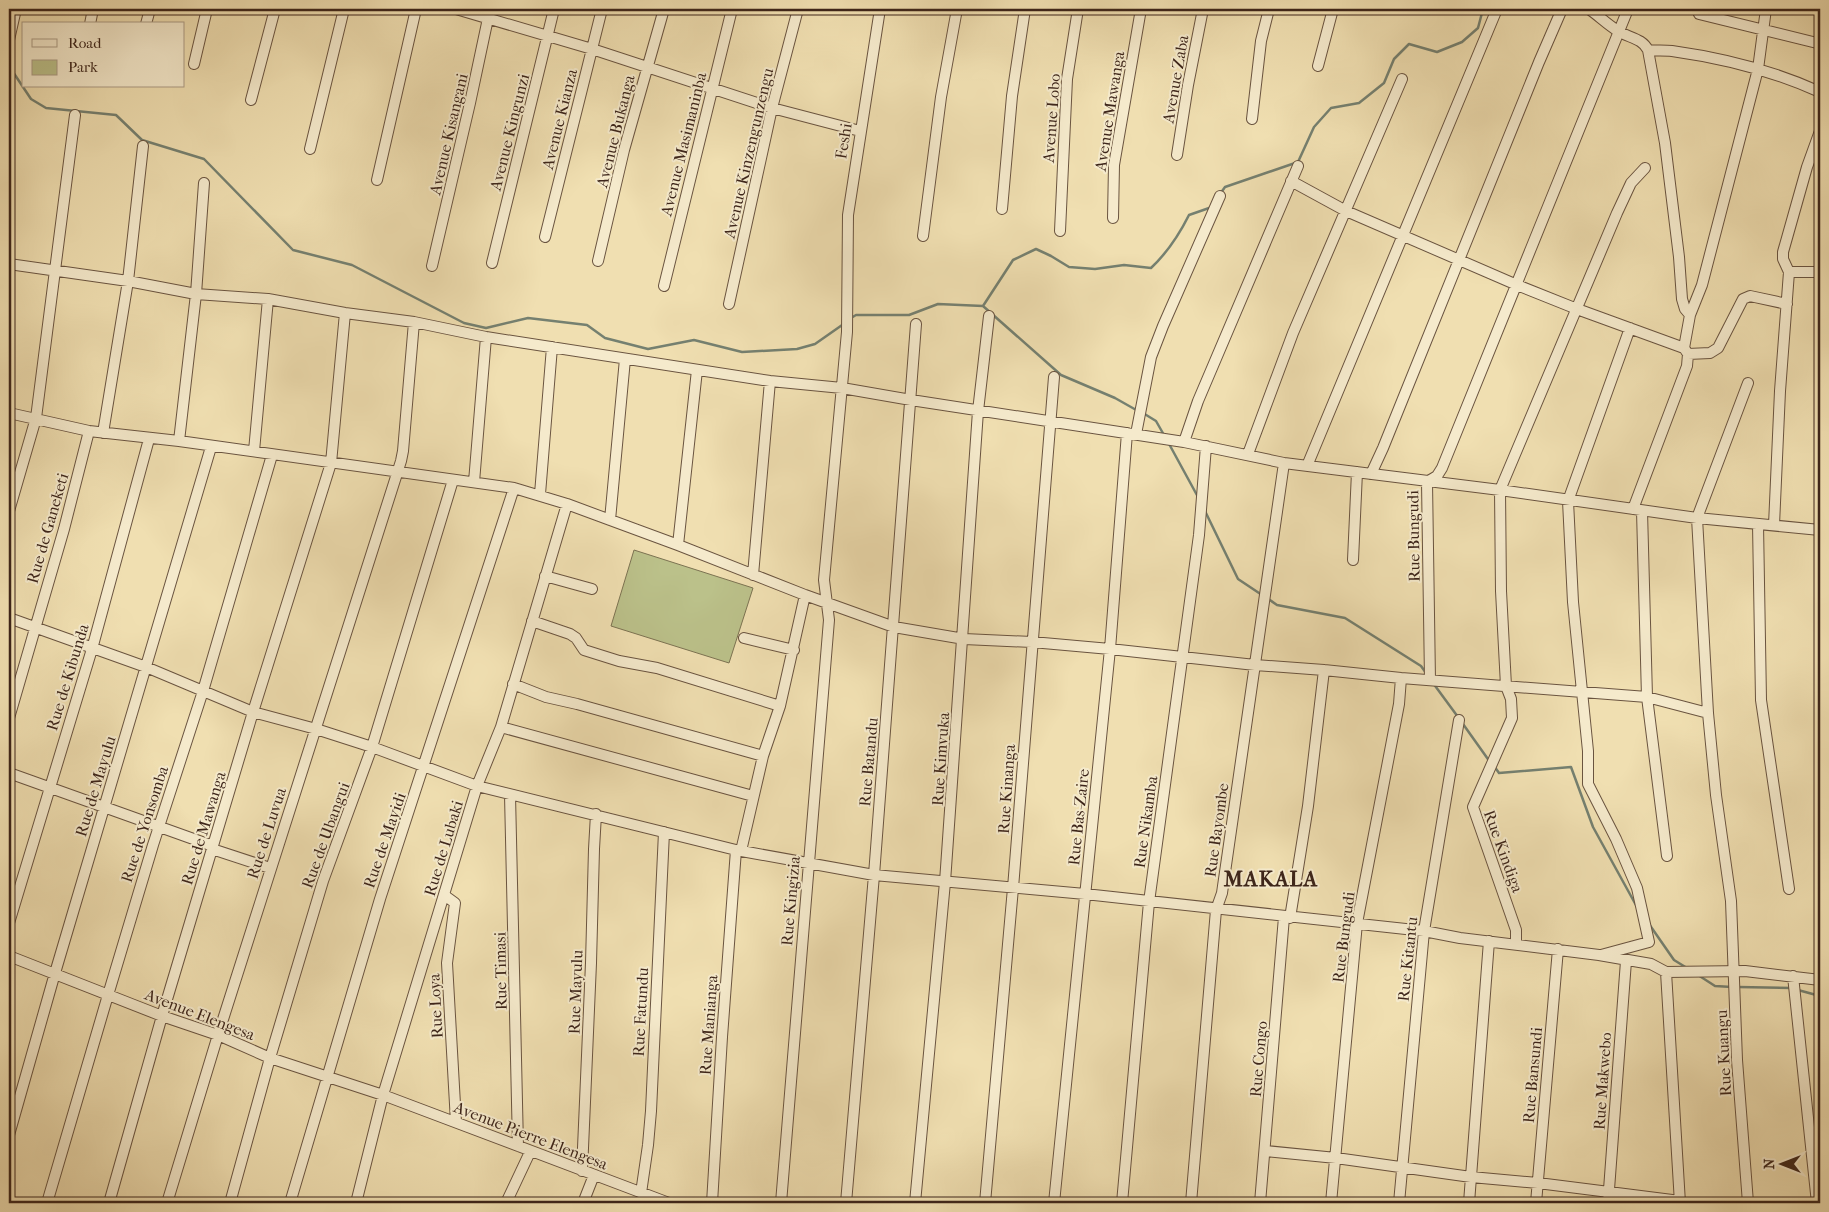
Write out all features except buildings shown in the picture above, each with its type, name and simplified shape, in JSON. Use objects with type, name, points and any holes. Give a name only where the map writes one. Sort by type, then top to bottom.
[{"type":"street","points":[[9,40],[16,9]]},
{"type":"street","points":[[90,22],[93,9]]},
{"type":"street","points":[[147,22],[150,9]]},
{"type":"street","points":[[194,64],[207,9]]},
{"type":"street","points":[[251,100],[275,9]]},
{"type":"street","points":[[310,149],[344,9]]},
{"type":"street","points":[[377,180],[416,9]]},
{"type":"street","points":[[456,9],[489,14],[548,36],[712,87],[772,108],[860,131]]},
{"type":"street","name":"Avenue Kingunzi","points":[[492,263],[554,9]]},
{"type":"street","name":"Avenue Kianza","points":[[545,237],[602,9]]},
{"type":"street","name":"Avenue Bukanga","points":[[598,261],[624,150],[664,9]]},
{"type":"street","name":"Avenue Masimaninba","points":[[664,286],[732,9]]},
{"type":"street","name":"Avenue Kinzengunzengu","points":[[729,304],[772,108],[798,9]]},
{"type":"street","name":"Feshi","points":[[842,388],[847,332],[848,215],[880,9]]},
{"type":"street","points":[[923,236],[941,97],[957,9]]},
{"type":"street","points":[[1002,209],[1012,96],[1025,9]]},
{"type":"street","name":"Avenue Lobo","points":[[1060,230],[1067,80],[1078,9]]},
{"type":"street","name":"Avenue Mawanga","points":[[1113,218],[1115,156],[1141,9]]},
{"type":"street","name":"Avenue Zaba","points":[[1177,155],[1203,9]]},
{"type":"street","points":[[1252,119],[1260,50],[1269,9]]},
{"type":"street","points":[[1318,66],[1333,9]]},
{"type":"street","points":[[1307,466],[1497,9]]},
{"type":"street","points":[[1371,474],[1384,448],[1562,9]]},
{"type":"street","points":[[1589,9],[1619,32],[1640,40],[1646,45],[1648,50],[1665,143],[1679,257],[1682,299],[1690,315]]},
{"type":"street","points":[[1427,482],[1440,472],[1628,9]]},
{"type":"street","points":[[1697,9],[1699,14],[1816,43],[1820,42]]},
{"type":"street","points":[[1667,856],[1647,697],[1638,510],[1687,366],[1686,351],[1690,315],[1702,285],[1758,69],[1766,9]]},
{"type":"street","name":"Avenue Kisangani","points":[[432,266],[489,14]]},
{"type":"street","points":[[1648,50],[1669,50],[1758,69],[1793,80],[1820,92]]},
{"type":"street","points":[[1248,454],[1293,333],[1402,79]]},
{"type":"street","points":[[9,511],[36,418],[75,115]]},
{"type":"street","points":[[1774,525],[1780,391],[1789,272],[1785,266],[1783,252],[1807,167],[1820,131]]},
{"type":"street","points":[[103,433],[128,280],[143,146]]},
{"type":"street","points":[[1184,442],[1202,392],[1298,166]]},
{"type":"street","points":[[1500,490],[1617,213],[1631,184],[1645,168]]},
{"type":"street","points":[[1291,181],[1346,211],[1404,236],[1577,309],[1686,351],[1710,353],[1718,348],[1746,297],[1750,296],[1787,304]]},
{"type":"street","points":[[179,441],[196,294],[204,182]]},
{"type":"street","name":"Rue Bas-Zaire","points":[[1054,1203],[1132,433],[1151,358],[1220,196]]},
{"type":"street","points":[[9,264],[128,280],[196,294],[268,299],[345,313],[414,322],[486,337],[697,370],[770,381],[842,388],[978,411],[1132,433],[1248,454],[1284,463],[1500,490],[1697,518],[1820,530]]},
{"type":"street","points":[[1789,272],[1820,272]]},
{"type":"street","points":[[254,451],[268,299]]},
{"type":"street","name":"Rue de Mawanga","points":[[109,1203],[162,1016],[253,712],[331,463],[345,313]]},
{"type":"street","name":"Rue Kimvuka","points":[[915,1203],[946,882],[978,411],[989,316]]},
{"type":"street","name":"Rue de Luvua","points":[[167,1203],[270,868],[316,729],[403,451],[414,322]]},
{"type":"street","name":"Rue Batandu","points":[[846,1203],[894,627],[916,324]]},
{"type":"street","points":[[1599,955],[1649,942],[1637,888],[1616,839],[1588,784],[1588,751],[1573,602],[1568,500],[1630,328]]},
{"type":"street","points":[[474,482],[486,337]]},
{"type":"street","points":[[540,494],[552,347]]},
{"type":"street","points":[[610,520],[625,358]]},
{"type":"street","points":[[678,545],[697,370]]},
{"type":"street","name":"Rue Kinanga","points":[[985,1203],[1013,888],[1054,376]]},
{"type":"street","points":[[753,575],[770,381]]},
{"type":"street","points":[[1697,518],[1748,383]]},
{"type":"street","name":"Rue Kingizia","points":[[781,1203],[828,620],[824,580],[842,388]]},
{"type":"street","points":[[9,413],[89,431],[254,451],[514,488],[540,494],[894,627],[964,639],[1032,642],[1255,665],[1647,697],[1708,713]]},
{"type":"street","name":"Rue de Ganeketi","points":[[9,718],[64,529],[89,431]]},
{"type":"street","name":"Rue de Kibunda","points":[[9,923],[92,649],[149,439]]},
{"type":"street","name":"Rue Nikamba","points":[[1122,1203],[1149,902],[1199,535],[1206,446]]},
{"type":"street","name":"Rue de Mayulu","points":[[9,1135],[104,806],[211,447]]},
{"type":"street","name":"Rue de Yonsomba","points":[[47,1203],[159,826],[203,691],[272,455]]},
{"type":"street","name":"Rue Bayombe","points":[[1191,1203],[1216,910],[1222,893],[1284,463]]},
{"type":"street","points":[[1353,560],[1357,472]]},
{"type":"street","name":"Rue de Ubangui","points":[[230,1203],[270,1058],[323,881],[372,747],[453,480]]},
{"type":"street","name":"Rue Bungudi","points":[[1427,482],[1430,680]]},
{"type":"street","name":"Rue de Mayidi","points":[[290,1203],[326,1076],[380,899],[514,488]]},
{"type":"street","name":"Rue Kindiga","points":[[1500,490],[1501,591],[1506,686],[1511,698],[1512,718],[1473,807],[1516,930],[1516,944]]},
{"type":"street","name":"Rue de Lubaki","points":[[356,1203],[383,1095],[477,786],[501,726],[568,504]]},
{"type":"street","name":"Rue Kuangu","points":[[1697,518],[1708,713],[1716,795],[1731,901],[1737,1060],[1748,1203]]},
{"type":"street","points":[[1758,524],[1761,700],[1789,889]]},
{"type":"street","points":[[545,576],[592,589]]},
{"type":"street","name":"Rue Manianga","points":[[712,1203],[722,1037],[738,850],[763,756],[780,706],[805,595]]},
{"type":"street","points":[[9,618],[146,667],[253,712],[372,747],[424,768],[477,786],[738,850],[874,875],[1085,894],[1216,910],[1424,931],[1599,955],[1650,964],[1666,972],[1734,970],[1820,980]]},
{"type":"street","points":[[532,621],[570,634],[576,638],[584,650],[619,661],[657,668],[780,706]]},
{"type":"street","points":[[744,638],[794,650]]},
{"type":"street","name":"Rue Congo","points":[[1260,1203],[1287,917],[1308,806],[1324,670]]},
{"type":"street","name":"Rue Bungudi","points":[[1332,1203],[1357,923],[1399,704],[1401,678]]},
{"type":"street","points":[[513,684],[546,697],[763,756]]},
{"type":"street","name":"Rue Kitantu","points":[[1399,1203],[1424,931],[1459,720]]},
{"type":"street","points":[[501,726],[753,796]]},
{"type":"street","points":[[9,773],[159,826],[270,868]]},
{"type":"street","name":"Rue Timasi","points":[[510,795],[518,1146]]},
{"type":"street","name":"Rue Mayulu","points":[[582,1171],[596,814]]},
{"type":"street","name":"Rue Fatundu","points":[[641,1193],[648,1145],[664,832]]},
{"type":"street","name":"Rue Loya","points":[[444,895],[455,903],[447,962],[456,1122]]},
{"type":"street","points":[[1469,1203],[1489,941]]},
{"type":"street","name":"Rue Bansundi","points":[[1536,1203],[1558,949]]},
{"type":"street","name":"Avenue Elengesa","points":[[9,956],[162,1016],[218,1035],[270,1058],[383,1095]]},
{"type":"street","name":"Rue Makwebo","points":[[1608,1203],[1626,961]]},
{"type":"street","points":[[1266,1151],[1336,1158],[1471,1177],[1538,1183],[1680,1202],[1666,972]]},
{"type":"street","points":[[1793,976],[1817,1203]]},
{"type":"street","name":"Avenue Pierre Elengesa","points":[[383,1095],[662,1202]]},
{"type":"street","points":[[506,1203],[530,1152]]},
{"type":"street","points":[[583,1203],[594,1176]]},
{"type":"green space","points":[[634,550],[753,588],[729,663],[611,626]]},
{"type":"waterway","points":[[1220,194],[1225,187],[1298,162],[1314,127],[1331,108],[1359,103],[1384,83],[1394,59],[1409,44],[1437,52],[1462,42],[1478,28],[1483,9]]},
{"type":"waterway","points":[[9,66],[22,86]]},
{"type":"waterway","points":[[24,88],[31,99],[46,108],[116,115],[142,140],[204,159],[293,250],[352,265],[464,323],[486,328],[528,318],[587,325],[605,338],[648,349],[694,340],[742,352],[797,349],[815,344],[845,323]]},
{"type":"waterway","points":[[983,306],[1013,260],[1036,249],[1069,267],[1095,269],[1124,265],[1151,268],[1173,243],[1189,215],[1212,207]]},
{"type":"waterway","points":[[851,318],[856,315],[909,315],[938,304],[983,306],[1061,375],[1115,398],[1138,411]]},
{"type":"waterway","points":[[1143,413],[1156,421],[1164,435]]},
{"type":"waterway","points":[[1168,442],[1198,497]]},
{"type":"waterway","points":[[1205,511],[1238,579],[1262,595]]},
{"type":"waterway","points":[[1267,598],[1277,605],[1345,618],[1421,666],[1426,673]]},
{"type":"waterway","points":[[1433,683],[1458,717]]},
{"type":"waterway","points":[[1463,724],[1490,762]]},
{"type":"waterway","points":[[1494,766],[1499,773],[1571,767],[1593,827],[1637,907]]},
{"type":"waterway","points":[[1649,924],[1674,960],[1687,968]]},
{"type":"waterway","points":[[1698,975],[1715,986],[1732,987]]},
{"type":"waterway","points":[[1738,987],[1792,988]]},
{"type":"waterway","points":[[1798,990],[1820,996]]},
{"type":"district","name":"MAKALA","points":[[1271,879]]}]
